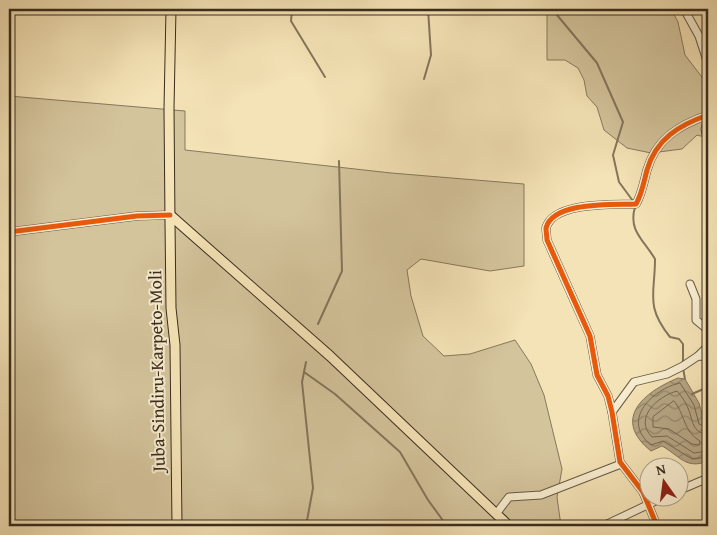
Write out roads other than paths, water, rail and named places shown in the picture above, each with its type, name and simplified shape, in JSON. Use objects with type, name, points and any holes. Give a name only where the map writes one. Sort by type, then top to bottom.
[{"type":"main road","name":"Juba-Sindiru-Karpeto-Moli","points":[[172,9],[169,108],[170,215],[177,526]]},
{"type":"main road","points":[[170,215],[316,344],[509,526]]},
{"type":"street","points":[[684,9],[699,36],[708,64]]},
{"type":"street","points":[[708,116],[705,129],[708,144]]},
{"type":"street","points":[[640,486],[621,464],[612,412],[608,396],[597,375],[590,336],[547,240],[546,228],[552,218],[571,209],[636,204],[650,159],[660,142],[682,125],[708,116]]},
{"type":"street","points":[[9,232],[136,216],[170,215]]},
{"type":"street","points":[[690,284],[696,299],[694,315],[696,320],[708,330]]},
{"type":"street","points":[[612,412],[634,382],[667,374],[698,356],[708,346]]},
{"type":"street","points":[[698,356],[708,357]]},
{"type":"street","points":[[496,514],[509,497],[541,495],[621,464]]},
{"type":"street","points":[[690,486],[708,478]]},
{"type":"street","points":[[603,526],[640,507]]},
{"type":"street","points":[[650,508],[656,526]]},
{"type":"water","points":[[678,378],[685,379],[699,403],[704,421],[708,425],[708,461],[690,463],[690,458],[680,458],[662,446],[651,451],[639,439],[634,428],[633,418],[637,408],[644,399],[665,384]]},
{"type":"waterway","points":[[292,9],[291,21],[325,77]]},
{"type":"waterway","points":[[424,79],[431,55],[428,9]]},
{"type":"waterway","points":[[557,9],[557,15],[597,63],[623,122],[613,155],[619,182],[633,201]]},
{"type":"waterway","points":[[318,324],[342,271],[339,161]]},
{"type":"waterway","points":[[635,207],[633,215],[635,229],[655,259],[654,308],[657,317],[670,337],[679,339],[683,344],[683,364]]},
{"type":"waterway","points":[[306,362],[302,382],[313,488],[306,526]]},
{"type":"waterway","points":[[683,368],[685,379]]},
{"type":"waterway","points":[[304,372],[335,394],[400,452],[428,500],[447,526]]},
{"type":"waterway","points":[[692,394],[708,387]]}]
